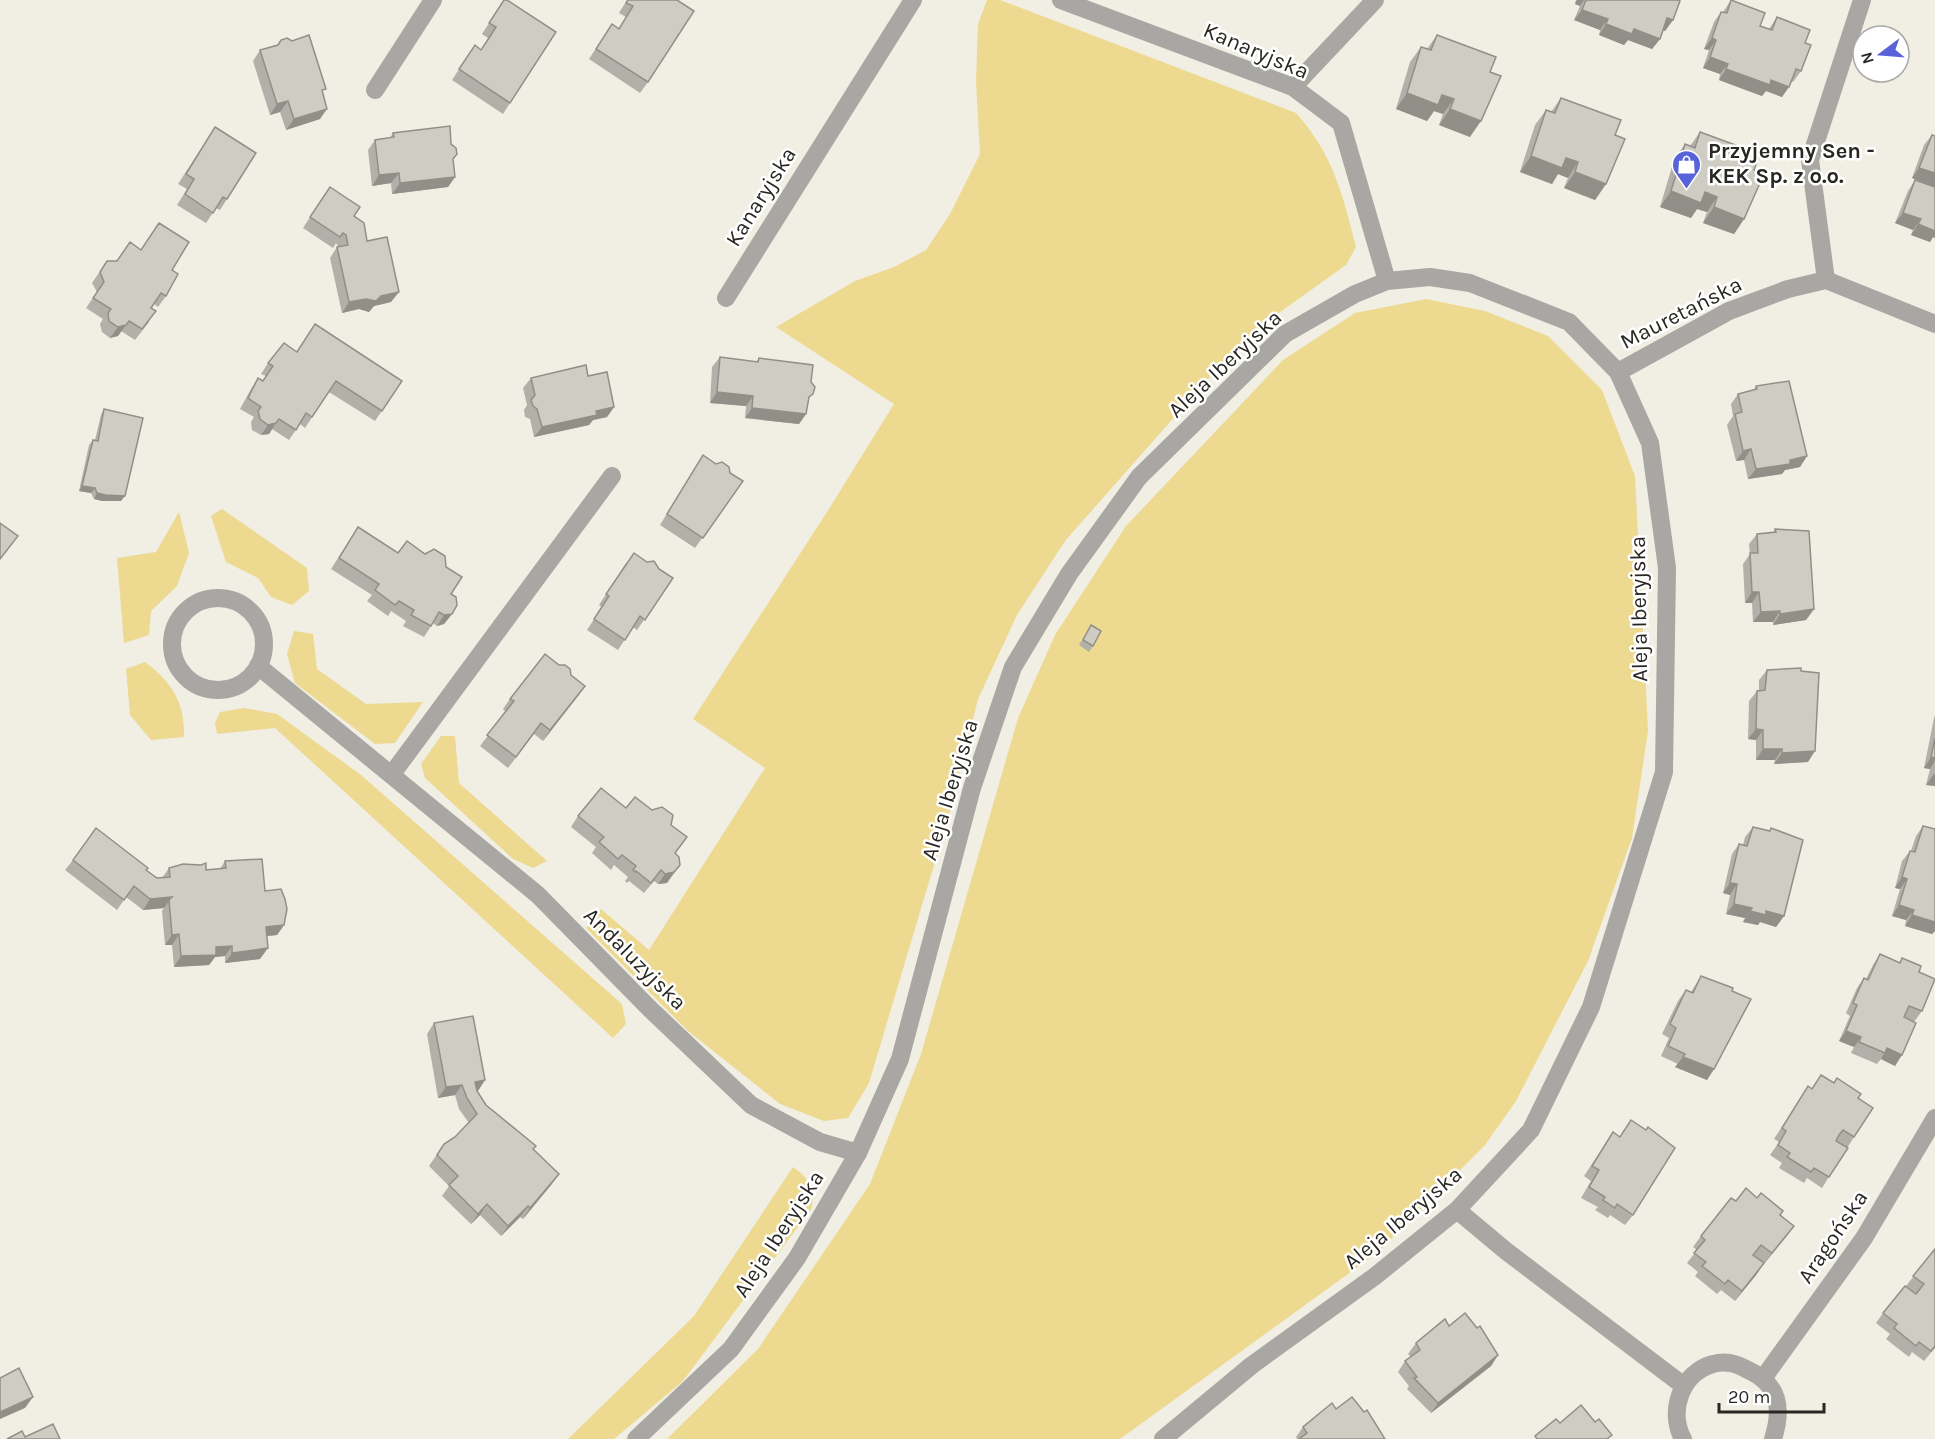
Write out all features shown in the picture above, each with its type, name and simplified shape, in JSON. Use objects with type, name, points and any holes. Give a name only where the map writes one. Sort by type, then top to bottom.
[{"type":"street","points":[[375,90],[433,0]]},
{"type":"street","name":"Kanaryjska","points":[[726,298],[913,0]]},
{"type":"street","name":"Kanaryjska","points":[[1061,0],[1293,87],[1341,123],[1387,281]]},
{"type":"street","points":[[1293,87],[1375,0]]},
{"type":"street","points":[[1862,0],[1810,160],[1826,280],[1935,324]]},
{"type":"street","name":"Aleja Iberyjska","points":[[636,1439],[731,1349],[797,1258],[858,1153],[900,1059],[972,788],[1013,667],[1069,574],[1139,477],[1286,334],[1355,294],[1387,281],[1430,277],[1470,283],[1569,322],[1618,372],[1650,443],[1667,568],[1664,772],[1591,1007],[1531,1130],[1457,1210],[1374,1277],[1252,1365],[1163,1439]]},
{"type":"street","name":"Mauretańska","points":[[1618,372],[1729,311],[1788,289],[1826,280]]},
{"type":"street","points":[[392,774],[612,476]]},
{"type":"street","points":[[208,598],[223,598],[237,602],[250,610],[259,622],[263,637],[263,652],[258,666],[248,678],[229,688],[206,688],[192,682],[181,671],[174,658],[171,642],[174,628],[182,614],[194,604],[208,598]]},
{"type":"street","name":"Andaluzyjska","points":[[258,666],[538,895],[649,1008],[751,1105],[820,1142],[858,1153]]},
{"type":"street","name":"Aragońska","points":[[1764,1377],[1864,1238],[1935,1118]]},
{"type":"street","points":[[1457,1210],[1515,1258],[1684,1386]]},
{"type":"street","points":[[1683,1439],[1677,1428],[1676,1407],[1684,1386],[1695,1373],[1713,1364],[1733,1362],[1764,1377],[1777,1400],[1779,1420],[1773,1439]]},
{"type":"shaded area","points":[[987,0],[1000,0],[1296,113],[1309,128],[1328,160],[1341,193],[1356,247],[1346,265],[1276,315],[1207,380],[1065,541],[1017,615],[978,699],[951,808],[869,1083],[848,1118],[824,1121],[780,1104],[688,1031],[586,928],[601,909],[649,950],[765,768],[693,719],[894,404],[776,327],[855,281],[894,267],[926,250],[950,214],[980,154],[976,81],[978,24]]},
{"type":"shaded area","points":[[1426,299],[1485,311],[1548,336],[1602,390],[1635,476],[1648,731],[1632,838],[1588,961],[1516,1101],[1485,1145],[1377,1253],[1120,1439],[667,1439],[758,1349],[870,1184],[921,1054],[1018,718],[1055,635],[1126,526],[1283,360],[1355,313]]},
{"type":"shaded area","points":[[222,509],[307,568],[309,591],[292,605],[271,597],[258,578],[226,562],[211,516]]},
{"type":"shaded area","points":[[179,512],[189,553],[177,586],[151,611],[149,635],[124,643],[117,558],[156,552]]},
{"type":"shaded area","points":[[294,631],[313,634],[317,669],[366,704],[423,702],[395,743],[375,744],[295,683],[287,654]]},
{"type":"shaded area","points":[[145,662],[163,677],[175,694],[182,714],[184,737],[151,740],[130,715],[126,669]]},
{"type":"shaded area","points":[[244,708],[277,714],[361,775],[622,1004],[626,1024],[613,1038],[275,728],[217,734],[215,723],[220,712]]},
{"type":"shaded area","points":[[441,736],[455,736],[459,783],[547,861],[533,868],[513,859],[425,778],[421,764]]},
{"type":"shaded area","points":[[793,1167],[810,1184],[812,1208],[683,1381],[614,1439],[568,1439],[694,1316]]},
{"type":"building","points":[[504,0],[556,32],[510,103],[459,69],[475,45],[481,50],[489,38],[496,27],[489,23]]},
{"type":"building","points":[[628,0],[677,0],[694,11],[648,82],[596,49],[612,24],[619,29],[633,6],[626,3]]},
{"type":"building","points":[[1586,0],[1680,1],[1673,20],[1667,18],[1660,39],[1634,29],[1632,34],[1606,24],[1608,19],[1582,10]]},
{"type":"building","points":[[1731,0],[1765,13],[1760,26],[1772,30],[1777,17],[1810,30],[1805,43],[1811,45],[1801,71],[1796,69],[1789,87],[1771,80],[1770,85],[1726,69],[1728,64],[1710,57],[1716,40],[1712,38],[1721,12],[1727,13]]},
{"type":"building","points":[[309,35],[326,89],[322,90],[327,109],[294,119],[288,101],[277,104],[260,50],[278,45],[281,40],[287,38],[292,41]]},
{"type":"building","points":[[1437,35],[1496,57],[1490,72],[1501,76],[1481,121],[1450,109],[1454,99],[1442,95],[1438,105],[1407,93],[1421,47],[1431,50]]},
{"type":"building","points":[[1561,98],[1621,120],[1615,135],[1625,139],[1606,184],[1575,172],[1578,162],[1566,158],[1562,168],[1531,156],[1546,110],[1555,113]]},
{"type":"building","points":[[450,126],[451,144],[456,148],[457,154],[453,159],[455,177],[400,183],[399,173],[379,175],[375,140],[394,137],[393,133]]},
{"type":"building","points":[[215,127],[256,153],[227,199],[223,197],[213,213],[185,194],[194,179],[186,174]]},
{"type":"building","points":[[1700,132],[1760,154],[1754,170],[1764,174],[1744,219],[1714,207],[1717,197],[1705,192],[1701,203],[1671,191],[1685,144],[1695,148]]},
{"type":"building","points":[[1932,135],[1935,136],[1935,173],[1919,168]]},
{"type":"building","points":[[1915,180],[1935,187],[1935,231],[1918,224],[1921,219],[1903,213]]},
{"type":"building","points":[[330,187],[360,207],[354,216],[364,223],[367,241],[387,237],[399,292],[381,296],[376,301],[366,299],[349,302],[337,247],[348,245],[346,235],[343,233],[340,237],[310,217]]},
{"type":"building","points":[[159,223],[189,242],[172,270],[178,274],[166,296],[161,293],[151,308],[156,311],[142,329],[129,321],[126,325],[118,327],[109,321],[108,313],[111,309],[93,298],[104,282],[100,272],[107,261],[117,261],[130,242],[141,250]]},
{"type":"building","points":[[315,324],[402,381],[382,411],[336,381],[312,417],[306,413],[296,430],[279,419],[276,423],[268,425],[260,419],[258,411],[261,407],[248,398],[258,378],[263,381],[273,366],[268,363],[284,343],[297,352]]},
{"type":"building","points":[[720,357],[758,362],[759,358],[813,365],[811,382],[815,387],[813,394],[809,397],[806,414],[752,408],[753,396],[717,392]]},
{"type":"building","points":[[586,365],[588,376],[607,372],[614,407],[596,411],[597,415],[542,427],[537,409],[531,400],[535,395],[531,378]]},
{"type":"building","points":[[1789,381],[1807,456],[1790,460],[1790,464],[1756,469],[1751,449],[1743,451],[1735,414],[1742,412],[1738,394],[1757,389],[1756,386]]},
{"type":"building","points":[[104,409],[143,418],[125,496],[97,493],[95,488],[82,486],[93,440],[98,441]]},
{"type":"building","points":[[703,455],[716,464],[722,462],[729,467],[730,473],[743,481],[703,538],[667,514]]},
{"type":"building","points":[[0,523],[18,536],[0,559]]},
{"type":"building","points":[[358,527],[398,553],[407,541],[425,554],[434,549],[445,556],[446,567],[462,577],[451,594],[456,597],[457,605],[452,614],[444,615],[439,612],[431,626],[411,615],[414,610],[399,601],[395,605],[375,590],[379,584],[339,558]]},
{"type":"building","points":[[1775,529],[1809,531],[1814,609],[1780,614],[1780,611],[1761,612],[1759,592],[1752,592],[1750,553],[1758,553],[1757,534],[1776,532]]},
{"type":"building","points":[[634,553],[647,562],[654,561],[659,569],[673,578],[645,620],[640,616],[625,640],[594,619],[609,596],[606,594]]},
{"type":"building","points":[[1091,625],[1101,631],[1093,646],[1083,640]]},
{"type":"building","points":[[545,654],[559,665],[565,665],[570,669],[571,675],[585,686],[550,730],[541,723],[516,757],[487,735],[514,701],[510,699]]},
{"type":"building","points":[[1801,668],[1801,671],[1819,673],[1815,751],[1782,753],[1782,749],[1763,749],[1763,730],[1756,729],[1757,691],[1765,690],[1767,670]]},
{"type":"building","points":[[1935,738],[1935,758],[1931,757]]},
{"type":"building","points":[[601,788],[626,808],[635,797],[652,810],[662,807],[673,815],[671,825],[687,837],[675,853],[679,857],[680,865],[674,872],[665,874],[661,870],[651,883],[633,870],[636,866],[622,855],[618,859],[599,842],[604,837],[578,816]]},
{"type":"building","points":[[1923,826],[1935,829],[1935,922],[1912,915],[1914,910],[1899,905],[1907,879],[1902,877],[1910,851],[1915,852]]},
{"type":"building","points":[[1753,827],[1770,831],[1771,828],[1803,840],[1784,916],[1766,911],[1766,915],[1750,911],[1752,908],[1734,904],[1737,884],[1730,883],[1739,844],[1747,846]]},
{"type":"building","points":[[96,828],[148,868],[146,870],[157,878],[170,877],[169,868],[183,864],[206,863],[206,870],[226,868],[225,861],[262,859],[265,891],[281,889],[285,899],[287,909],[284,925],[266,927],[268,948],[232,953],[232,946],[216,947],[216,955],[181,956],[179,934],[172,935],[169,900],[172,897],[150,899],[134,886],[124,900],[73,860]]},
{"type":"building","points":[[1880,954],[1900,963],[1902,958],[1921,966],[1919,972],[1935,979],[1922,1011],[1909,1006],[1904,1017],[1916,1023],[1902,1055],[1887,1048],[1885,1053],[1859,1042],[1861,1037],[1846,1031],[1857,1005],[1853,1003],[1864,978],[1868,980]]},
{"type":"building","points":[[1701,976],[1733,988],[1732,991],[1751,999],[1714,1069],[1683,1057],[1685,1054],[1668,1046],[1676,1028],[1670,1024],[1686,990],[1693,993]]},
{"type":"building","points":[[473,1016],[485,1080],[475,1082],[477,1091],[486,1105],[536,1146],[533,1149],[559,1174],[530,1208],[528,1206],[508,1226],[487,1204],[478,1214],[449,1185],[458,1176],[437,1155],[444,1144],[455,1137],[477,1114],[462,1085],[446,1087],[434,1023]]},
{"type":"building","points":[[1821,1075],[1834,1083],[1837,1078],[1861,1094],[1858,1098],[1873,1108],[1854,1137],[1843,1130],[1839,1135],[1836,1141],[1848,1148],[1829,1177],[1814,1168],[1811,1172],[1787,1157],[1790,1153],[1778,1145],[1786,1131],[1782,1128],[1808,1086],[1812,1089]]},
{"type":"building","points":[[1631,1120],[1646,1130],[1648,1127],[1675,1148],[1633,1215],[1617,1204],[1615,1208],[1603,1200],[1605,1197],[1589,1187],[1599,1170],[1592,1166],[1613,1132],[1620,1137]]},
{"type":"building","points":[[1746,1188],[1757,1198],[1761,1193],[1783,1211],[1780,1215],[1794,1226],[1772,1253],[1761,1245],[1753,1255],[1764,1263],[1742,1291],[1728,1280],[1725,1284],[1702,1266],[1706,1262],[1694,1253],[1705,1240],[1701,1236],[1731,1198],[1736,1201]]},
{"type":"building","points":[[1935,1249],[1935,1346],[1931,1351],[1919,1342],[1916,1346],[1894,1328],[1897,1324],[1883,1313],[1905,1286],[1916,1294],[1924,1284],[1913,1276]]},
{"type":"building","points":[[1465,1313],[1477,1328],[1480,1326],[1498,1355],[1438,1403],[1414,1378],[1417,1377],[1405,1361],[1420,1350],[1416,1343],[1445,1319],[1449,1326]]},
{"type":"building","points":[[19,1368],[33,1397],[0,1412],[0,1378]]},
{"type":"building","points":[[1352,1397],[1364,1412],[1367,1410],[1385,1439],[1299,1439],[1307,1433],[1303,1427],[1332,1403],[1336,1409]]},
{"type":"building","points":[[1581,1405],[1595,1422],[1599,1419],[1612,1435],[1608,1439],[1537,1439],[1535,1436],[1556,1419],[1560,1423]]},
{"type":"building","points":[[53,1424],[60,1439],[7,1439],[22,1431],[25,1437]]},
{"type":"place","name":"Przyjemny Sen - KEK Sp. z o.o.","points":[[1687,190]]}]
